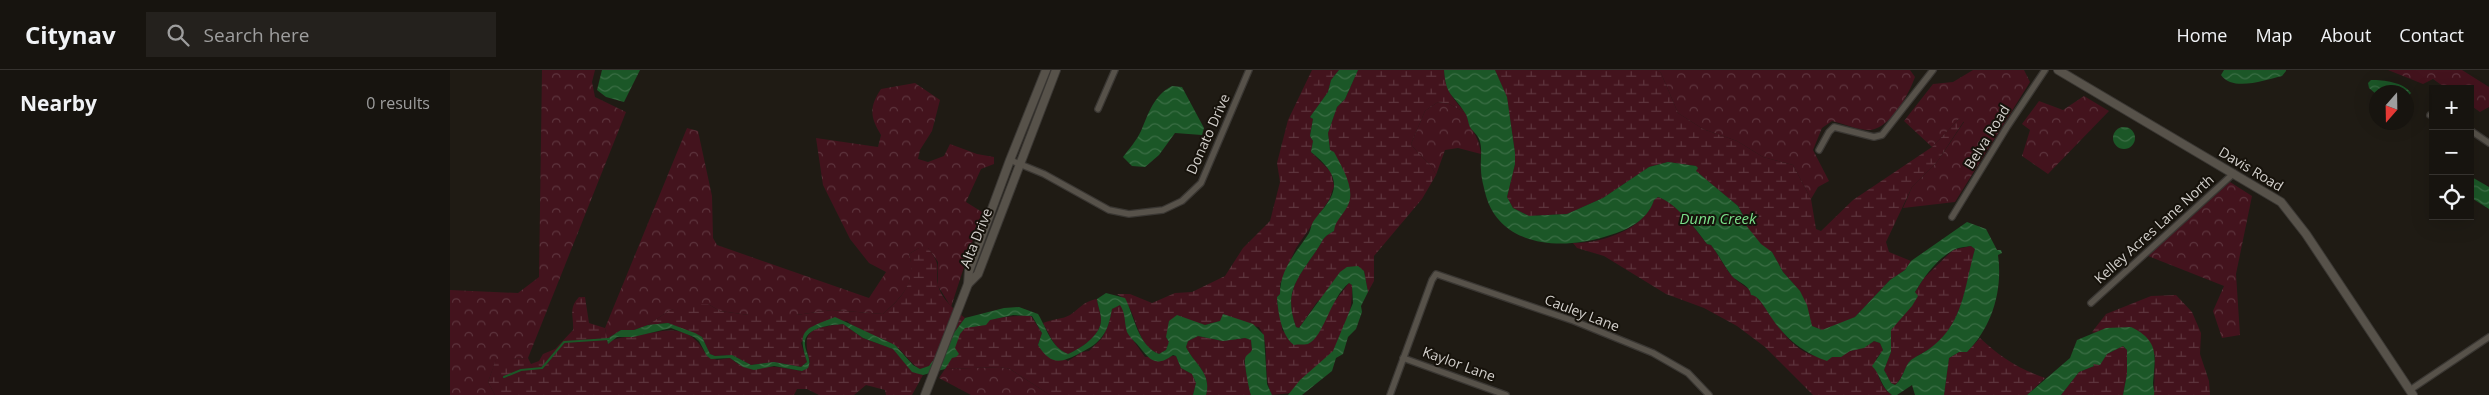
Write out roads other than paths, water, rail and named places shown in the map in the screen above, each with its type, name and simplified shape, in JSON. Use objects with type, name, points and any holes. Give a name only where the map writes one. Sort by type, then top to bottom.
[{"type":"street","name":"Alta Drive","points":[[968,284],[969,271],[1046,70]]},
{"type":"street","name":"Alta Drive","points":[[968,284],[978,274],[1018,164],[1056,70]]},
{"type":"street","points":[[1098,109],[1115,70]]},
{"type":"street","name":"Donato Drive","points":[[1018,164],[1060,182],[1099,206],[1118,212],[1140,214],[1163,210],[1194,193],[1206,174],[1249,70]]},
{"type":"street","points":[[1819,150],[1828,132],[1834,127],[1874,137],[1882,136],[1933,70]]},
{"type":"street","name":"Belva Road","points":[[1952,217],[2044,70]]},
{"type":"street","name":"Davis Road","points":[[2058,70],[2274,196],[2287,209],[2411,392]]},
{"type":"street","points":[[2474,133],[2489,142]]},
{"type":"street","points":[[1010,160],[1018,164]]},
{"type":"street","name":"Kelley Acres Lane North","points":[[2091,303],[2234,173]]},
{"type":"street","name":"Cauley Lane","points":[[1403,358],[1432,280],[1436,274],[1574,321],[1653,353],[1688,373],[1709,395]]},
{"type":"street","points":[[925,395],[968,284]]},
{"type":"street","points":[[2411,392],[2489,337]]},
{"type":"street","points":[[1390,395],[1403,358]]},
{"type":"street","name":"Kaylor Lane","points":[[1403,358],[1506,395]]},
{"type":"water","points":[[602,70],[640,70],[624,102],[606,97],[597,90]]},
{"type":"water","points":[[1339,70],[1358,70],[1345,99],[1337,107],[1328,133],[1330,150],[1334,152],[1347,179],[1350,201],[1337,221],[1334,231],[1323,240],[1294,286],[1291,304],[1296,327],[1299,328],[1340,272],[1347,267],[1358,266],[1364,271],[1368,292],[1361,306],[1362,312],[1356,329],[1348,337],[1343,354],[1336,358],[1332,371],[1302,395],[1288,395],[1300,380],[1333,351],[1353,303],[1352,285],[1349,283],[1337,298],[1314,340],[1308,344],[1294,345],[1283,329],[1279,316],[1277,297],[1280,294],[1286,269],[1309,233],[1313,222],[1329,201],[1333,191],[1334,181],[1330,171],[1311,152],[1313,141],[1310,136],[1313,119],[1310,117],[1328,92],[1331,80]]},
{"type":"water","name":"Dunn Creek","points":[[1444,70],[1495,70],[1507,97],[1515,153],[1515,164],[1507,197],[1513,208],[1529,216],[1567,214],[1603,198],[1649,167],[1668,162],[1696,166],[1698,168],[1696,171],[1738,206],[1746,221],[1745,224],[1761,244],[1772,252],[1783,272],[1800,291],[1807,305],[1812,326],[1822,330],[1855,317],[1890,280],[1905,270],[1911,261],[1967,222],[1986,229],[1997,250],[2001,250],[2002,253],[1998,255],[1999,281],[1994,307],[1989,320],[1976,342],[1967,352],[1959,352],[1949,358],[1944,395],[1915,395],[1912,385],[1897,395],[1892,395],[1888,392],[1872,366],[1883,350],[1880,343],[1874,341],[1864,348],[1850,351],[1841,357],[1832,357],[1827,361],[1802,349],[1776,325],[1760,300],[1751,295],[1746,286],[1732,276],[1711,245],[1707,244],[1685,217],[1665,200],[1658,197],[1641,220],[1620,232],[1604,237],[1570,243],[1552,243],[1519,235],[1505,226],[1494,213],[1486,196],[1482,179],[1479,139],[1470,127],[1467,116],[1448,90]],"holes":[[[1971,246],[1975,249],[1962,301],[1951,326],[1933,346],[1911,360],[1895,385],[1891,383],[1884,370],[1891,352],[1891,330],[1912,306],[1918,296],[1915,292],[1936,264],[1946,255],[1961,247]]]},
{"type":"water","points":[[2224,70],[2286,71],[2282,76],[2241,84],[2226,80],[2221,75]]},
{"type":"water","points":[[2371,80],[2387,81],[2400,85],[2369,85],[2369,88],[2368,83]]},
{"type":"water","points":[[1172,86],[1182,87],[1204,128],[1202,135],[1175,133],[1159,155],[1145,167],[1132,166],[1123,157],[1139,134],[1156,100]]},
{"type":"water","points":[[2124,127],[2132,130],[2135,138],[2132,146],[2124,149],[2116,146],[2113,138],[2116,130]]},
{"type":"water","points":[[2474,178],[2489,187],[2489,209],[2474,200]]},
{"type":"water","points":[[1106,293],[1125,298],[1141,337],[1152,350],[1159,354],[1166,350],[1169,342],[1166,337],[1169,321],[1177,315],[1205,325],[1220,321],[1223,314],[1253,324],[1264,335],[1267,384],[1272,395],[1251,395],[1245,359],[1252,350],[1251,340],[1245,338],[1223,341],[1198,336],[1188,341],[1186,347],[1205,375],[1207,387],[1206,395],[1193,395],[1196,383],[1192,374],[1181,368],[1176,356],[1173,355],[1161,361],[1152,360],[1127,332],[1120,305],[1112,309],[1107,328],[1098,341],[1088,349],[1067,359],[1057,361],[1047,357],[1038,345],[1042,333],[1032,316],[1013,315],[990,320],[986,325],[965,328],[960,334],[955,348],[959,354],[952,358],[945,369],[923,375],[912,372],[893,349],[863,338],[843,324],[819,328],[808,334],[805,345],[809,365],[808,368],[802,371],[774,366],[754,370],[743,367],[730,358],[711,359],[707,356],[699,341],[694,337],[671,328],[633,337],[617,337],[608,344],[607,339],[621,330],[634,330],[648,325],[668,323],[702,337],[710,354],[715,356],[732,355],[751,365],[774,362],[801,367],[807,362],[803,342],[803,336],[806,331],[817,324],[835,317],[895,345],[913,365],[920,369],[929,366],[965,318],[1004,308],[1019,307],[1038,314],[1053,342],[1068,354],[1084,345],[1098,331],[1101,314],[1097,299]]},
{"type":"water","points":[[2131,327],[2147,338],[2154,350],[2154,395],[2123,395],[2127,374],[2127,350],[2123,346],[2107,354],[2100,365],[2093,364],[2094,366],[2079,372],[2061,395],[2027,395],[2070,358],[2077,340],[2106,328]]},
{"type":"waterway","points":[[504,377],[521,370],[542,368],[564,342],[609,339]]}]
